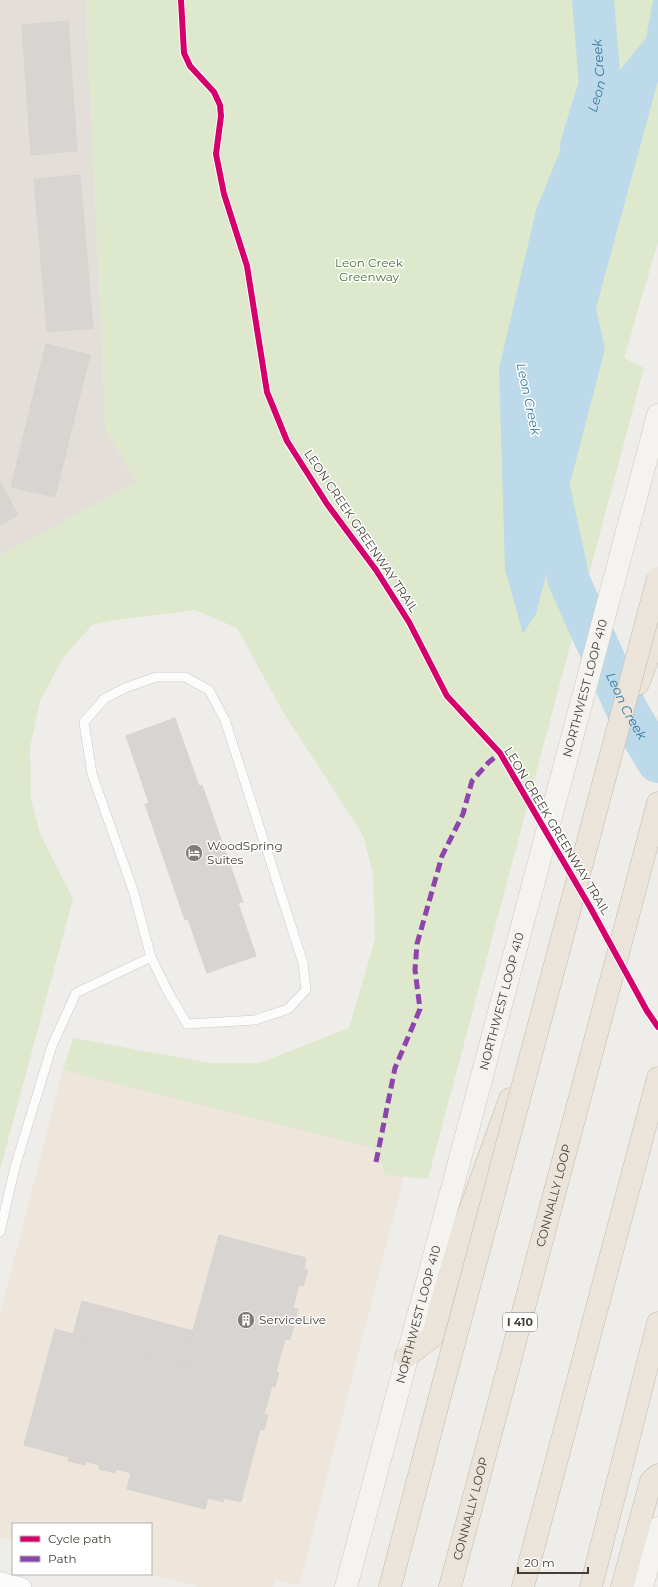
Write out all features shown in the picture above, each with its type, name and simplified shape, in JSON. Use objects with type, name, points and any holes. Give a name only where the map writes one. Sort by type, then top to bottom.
[{"type":"highway","points":[[390,1587],[658,578]]},
{"type":"highway","points":[[406,1357],[433,1336],[444,1293],[469,1212],[510,1100],[547,986],[613,758],[658,631]]},
{"type":"highway","name":"CONNALLY LOOP","points":[[450,1587],[658,803]]},
{"type":"highway","points":[[522,1587],[658,1078]]},
{"type":"highway","points":[[591,1587],[658,1322]]},
{"type":"highway","points":[[622,1587],[651,1481],[658,1474]]},
{"type":"main road","name":"NORTHWEST LOOP 410","points":[[346,1587],[658,415]]},
{"type":"main road","points":[[642,1587],[658,1528]]},
{"type":"street","points":[[0,1581],[19,1587]]},
{"type":"lane","points":[[156,677],[185,677],[209,690],[225,720],[303,963],[306,990],[288,1009],[255,1020],[187,1024],[167,990],[151,957],[133,890],[92,774],[84,722],[104,699],[124,688],[156,677]]},
{"type":"lane","points":[[0,1232],[16,1167],[52,1046],[76,993],[151,957]]},
{"type":"shaded area","points":[[0,0],[86,0],[106,430],[137,482],[0,556]]},
{"type":"shaded area","points":[[63,1070],[409,1156],[299,1586],[275,1580],[273,1587],[199,1587],[151,1575],[152,1523],[12,1523],[12,1541],[0,1537],[0,1314]]},
{"type":"green space","name":"Leon Creek Greenway","points":[[86,0],[658,0],[658,242],[624,358],[644,368],[428,1179],[386,1175],[374,1148],[63,1070],[73,1038],[210,1063],[259,1063],[349,1028],[375,939],[373,875],[363,835],[283,712],[237,628],[195,610],[117,620],[92,625],[63,658],[40,701],[30,748],[31,799],[41,836],[73,899],[0,1170],[0,556],[137,482],[106,430]]},
{"type":"water","points":[[653,0],[658,0],[658,81],[596,308],[605,349],[536,614],[523,634],[505,569],[499,369],[536,210],[565,139],[592,95],[615,76],[646,38]]},
{"type":"building","points":[[68,21],[77,151],[31,155],[22,25]]},
{"type":"building","points":[[80,175],[93,328],[47,332],[34,179]]},
{"type":"building","points":[[46,344],[90,355],[55,497],[11,487]]},
{"type":"building","points":[[0,481],[18,515],[0,525]]},
{"type":"building","name":"WoodSpring Suites","points":[[175,718],[199,786],[202,785],[243,902],[238,903],[256,956],[207,973],[188,919],[185,920],[145,804],[149,803],[126,736]]},
{"type":"building","name":"ServiceLive","points":[[219,1235],[306,1258],[304,1269],[308,1270],[303,1286],[299,1285],[293,1308],[298,1309],[290,1340],[285,1339],[276,1372],[279,1373],[275,1387],[184,1363]]},
{"type":"building","points":[[82,1301],[193,1331],[184,1363],[73,1334]]},
{"type":"building","points":[[55,1329],[84,1337],[53,1453],[24,1445]]},
{"type":"building","points":[[84,1337],[272,1386],[264,1414],[268,1415],[264,1430],[260,1429],[241,1502],[224,1498],[223,1502],[208,1498],[205,1509],[127,1489],[131,1473],[116,1469],[115,1473],[99,1469],[99,1465],[86,1461],[85,1465],[68,1461],[69,1457],[53,1453]]},
{"type":"waterway","name":"Leon Creek","points":[[581,146],[600,84],[593,0]]},
{"type":"waterway","name":"Leon Creek","points":[[546,474],[569,581],[628,712],[658,762]]},
{"type":"marked path","points":[[376,1162],[395,1068],[420,1009],[415,970],[417,944],[442,856],[463,814],[472,781],[488,763],[500,753]]},
{"type":"cycle path","name":"LEON CREEK GREENWAY TRAIL","points":[[181,0],[184,53],[190,66],[214,92],[220,105],[221,116],[216,154],[224,194],[247,266],[267,392],[287,441],[327,504],[376,570],[409,622],[447,696],[500,753],[590,907],[647,1011],[658,1027]]},
{"type":"place","name":"WoodSpring Suites","points":[[194,853]]},
{"type":"place","name":"ServiceLive","points":[[246,1320]]}]
